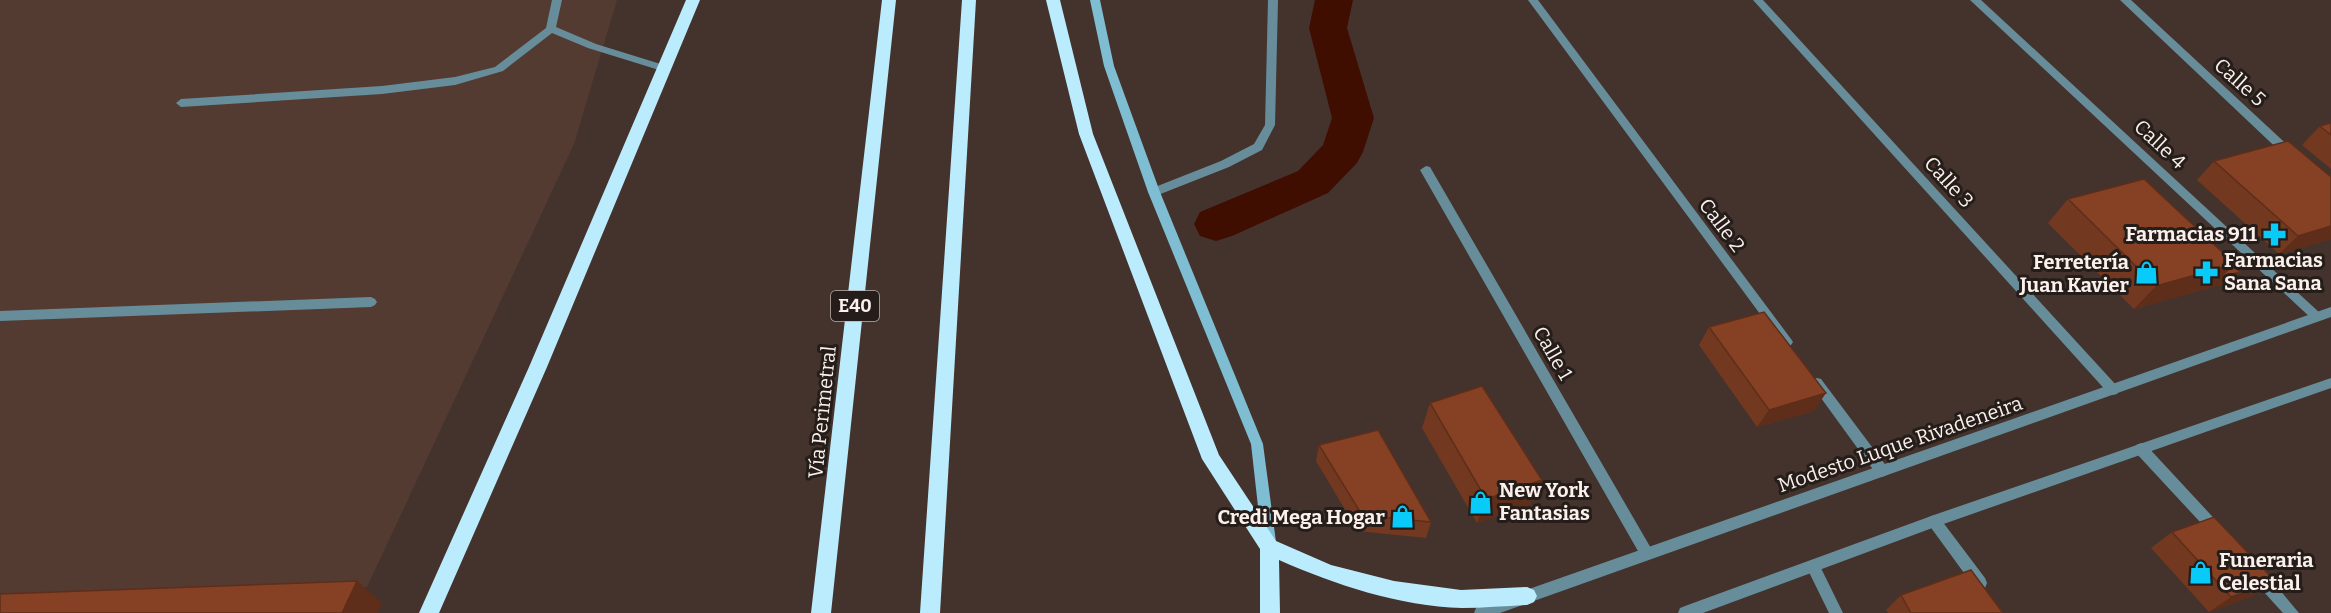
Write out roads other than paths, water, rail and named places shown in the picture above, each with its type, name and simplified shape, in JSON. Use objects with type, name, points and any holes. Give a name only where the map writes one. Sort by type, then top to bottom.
[{"type":"highway","points":[[429,613],[543,357],[693,0]]},
{"type":"highway","name":"Vía Perimetral","points":[[821,613],[889,0]]},
{"type":"highway","points":[[930,613],[969,0]]},
{"type":"highway","points":[[1053,0],[1086,134],[1211,459],[1269,547],[1270,613]]},
{"type":"highway","points":[[1269,547],[1329,573],[1394,590],[1461,599],[1527,596]]},
{"type":"main road","points":[[1095,0],[1108,66],[1154,192],[1257,444],[1269,547]]},
{"type":"street","points":[[181,103],[382,90],[455,81],[499,69],[551,29],[557,0]]},
{"type":"street","points":[[1154,192],[1225,164],[1258,147],[1270,125],[1273,0]]},
{"type":"street","name":"Calle 2","points":[[1533,0],[1797,356]]},
{"type":"street","name":"Calle 3","points":[[1758,0],[2113,390]]},
{"type":"street","name":"Calle 4","points":[[1975,0],[2317,317]]},
{"type":"street","name":"Calle 5","points":[[2125,0],[2296,160]]},
{"type":"street","points":[[551,29],[592,46],[663,68]]},
{"type":"street","name":"Calle 1","points":[[1426,170],[1647,554]]},
{"type":"street","points":[[0,316],[371,302]]},
{"type":"street","name":"Modesto Luque Rivadeneira","points":[[1482,613],[2331,312]]},
{"type":"street","points":[[1811,375],[1882,471]]},
{"type":"street","points":[[1685,613],[1934,521],[2331,383]]},
{"type":"street","points":[[2141,449],[2229,544]]},
{"type":"street","points":[[1934,521],[1988,595]]},
{"type":"street","points":[[2245,561],[2292,613]]},
{"type":"street","points":[[1813,566],[1836,613]]},
{"type":"waterway","points":[[1216,224],[1313,182],[1342,152],[1353,118],[1328,28],[1334,0]]},
{"type":"place","name":"Farmacias 911","points":[[2275,234]]},
{"type":"place","name":"Farmacias Sana Sana","points":[[2206,272]]},
{"type":"place","name":"Ferretería Juan Kavier","points":[[2147,273]]},
{"type":"place","name":"New York Fantasias","points":[[1481,502]]},
{"type":"place","name":"Credi Mega Hogar","points":[[1403,517]]},
{"type":"place","name":"Funeraria Celestial","points":[[2201,572]]}]
